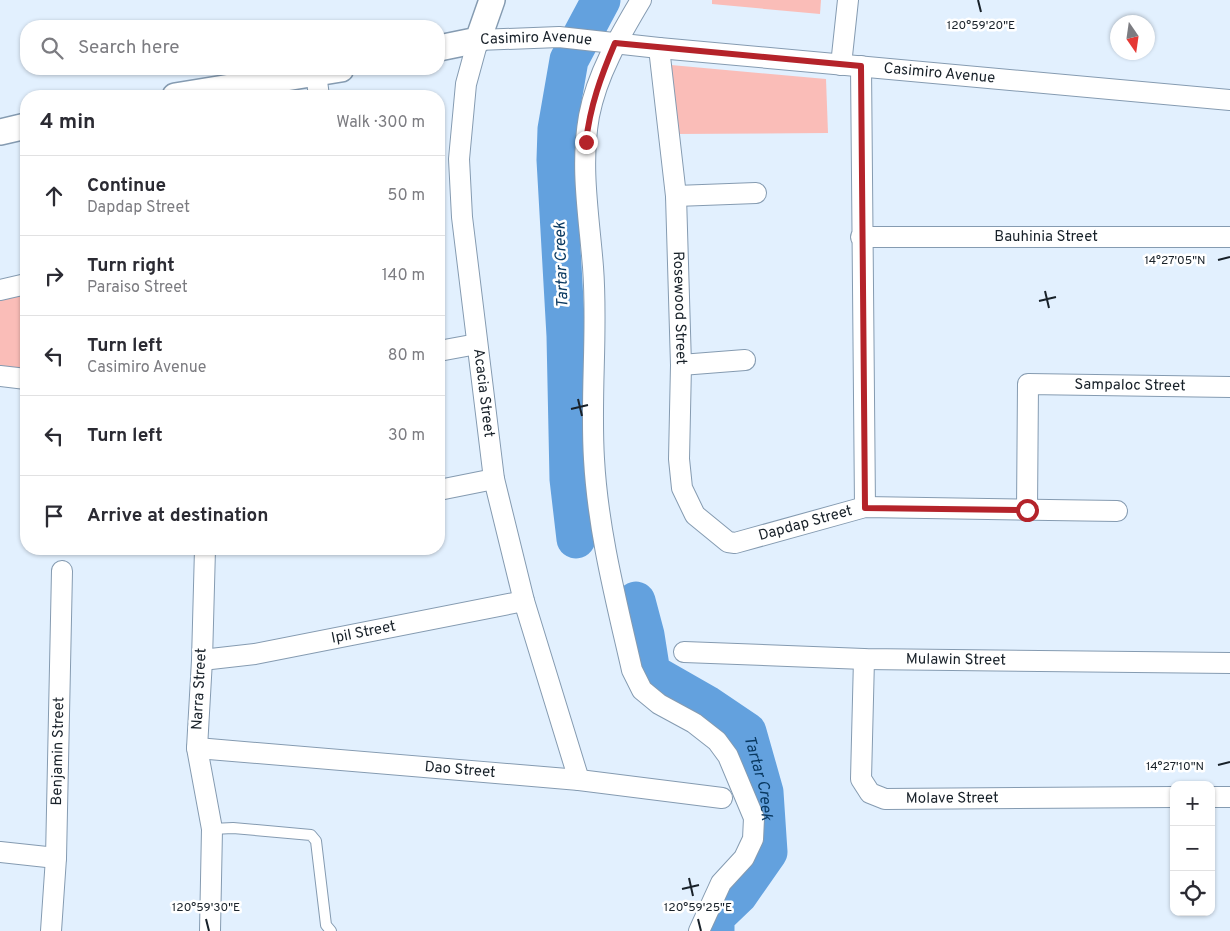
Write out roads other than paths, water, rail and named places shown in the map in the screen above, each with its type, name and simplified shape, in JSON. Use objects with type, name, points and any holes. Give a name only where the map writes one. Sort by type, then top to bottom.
[{"type":"street","name":"Acacia Street","points":[[492,0],[478,40],[466,84],[459,159],[462,217],[494,479],[524,601],[580,780]]},
{"type":"street","points":[[641,0],[606,42],[600,78],[589,116],[584,186],[593,267],[594,458],[602,540],[632,670],[642,690],[659,704],[694,723],[717,741],[732,764],[754,818],[753,839],[744,858],[721,883],[699,931]]},
{"type":"street","points":[[841,65],[848,0]]},
{"type":"street","name":"Casimiro Avenue","points":[[445,47],[478,40],[558,37],[659,48],[1230,100]]},
{"type":"street","name":"Rosewood Street","points":[[659,48],[676,196],[681,366],[679,459],[682,488],[695,515],[728,542],[735,543]]},
{"type":"street","points":[[861,66],[861,237],[865,508]]},
{"type":"street","points":[[253,90],[318,85],[332,75]]},
{"type":"street","points":[[0,132],[20,127]]},
{"type":"street","points":[[676,196],[756,193]]},
{"type":"street","name":"Bauhinia Street","points":[[861,237],[1230,237]]},
{"type":"street","points":[[0,290],[20,285]]},
{"type":"street","points":[[445,350],[477,344]]},
{"type":"street","points":[[681,366],[745,360]]},
{"type":"street","points":[[0,376],[20,378]]},
{"type":"street","name":"Sampaloc Street","points":[[1027,510],[1028,384],[1230,387]]},
{"type":"street","points":[[445,489],[494,479]]},
{"type":"street","name":"Dapdap Street","points":[[735,543],[865,508],[1117,511]]},
{"type":"street","name":"Narra Street","points":[[205,555],[197,748],[212,829],[210,931]]},
{"type":"street","name":"Benjamin Street","points":[[51,931],[56,858],[62,571]]},
{"type":"street","name":"Ipil Street","points":[[202,660],[255,654],[524,601]]},
{"type":"street","name":"Mulawin Street","points":[[684,652],[864,658],[1230,663]]},
{"type":"street","name":"Molave Street","points":[[864,658],[861,779],[870,793],[886,799],[1170,797]]},
{"type":"street","name":"Dao Street","points":[[197,748],[580,780],[722,798]]},
{"type":"street","points":[[1215,797],[1230,797]]},
{"type":"street","points":[[0,852],[56,858]]},
{"type":"lane","points":[[212,829],[233,828],[312,835],[316,841],[327,929]]},
{"type":"waterway","name":"Tartar Creek","points":[[576,539],[569,479],[566,336],[556,160],[557,129],[569,60],[601,0]]},
{"type":"waterway","name":"Tartar Creek","points":[[636,601],[645,635],[651,673],[707,705],[747,732],[764,792],[768,852],[738,895],[715,917],[715,931]]}]
